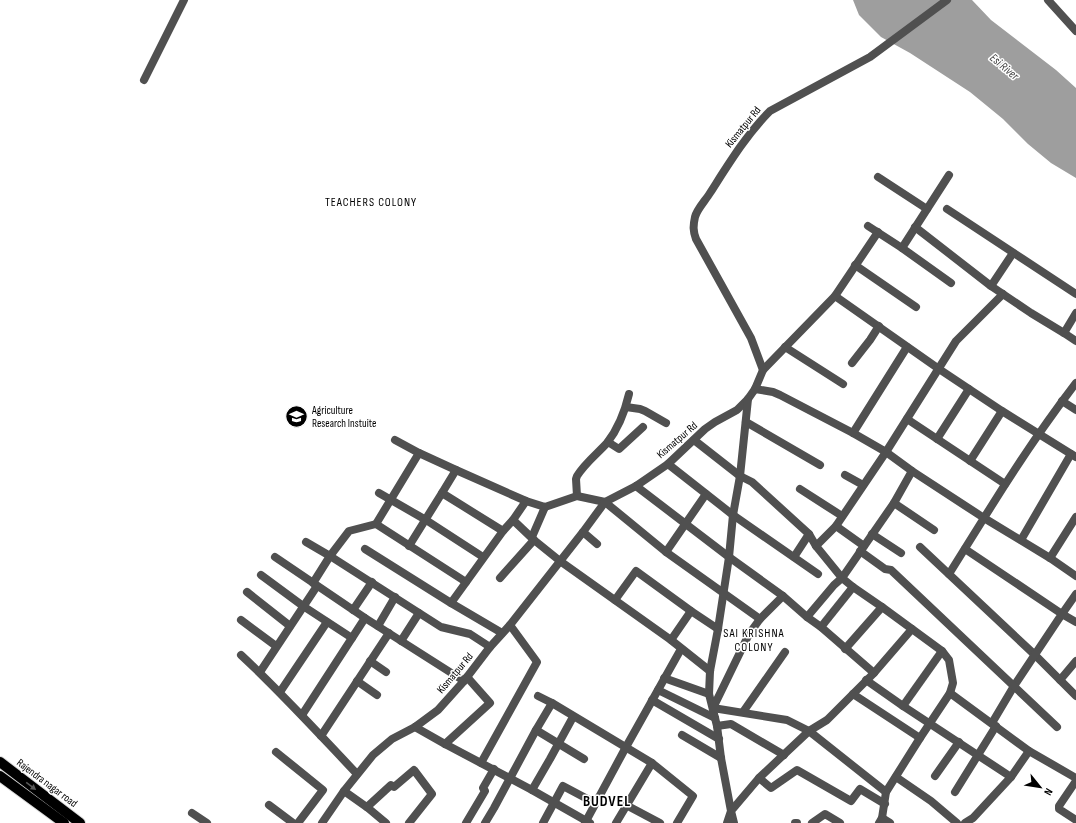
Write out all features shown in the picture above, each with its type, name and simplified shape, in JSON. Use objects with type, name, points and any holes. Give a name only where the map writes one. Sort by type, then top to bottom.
[{"type":"main road","name":"Rajendra nagar road","points":[[0,762],[80,823]]},
{"type":"main road","name":"Rajendra nagar road","points":[[0,776],[64,823]]},
{"type":"street","points":[[144,80],[184,0]]},
{"type":"street","name":"Kismatpur Rd","points":[[322,823],[344,791],[373,755],[392,740],[415,727],[438,710],[466,679],[502,632],[510,625],[605,502],[636,486],[668,464],[705,429],[737,410],[748,399],[755,389],[762,370],[751,338],[696,239],[693,230],[696,216],[728,164],[762,118],[770,111],[870,57],[947,0]]},
{"type":"street","points":[[1048,0],[1076,31]]},
{"type":"street","points":[[902,248],[949,175]]},
{"type":"street","points":[[878,177],[927,209]]},
{"type":"street","points":[[947,209],[1076,294]]},
{"type":"street","points":[[868,226],[951,283]]},
{"type":"street","points":[[915,227],[991,286],[1076,341]]},
{"type":"street","points":[[762,370],[835,296],[878,232]]},
{"type":"street","points":[[991,286],[1013,253]]},
{"type":"street","points":[[855,265],[916,307]]},
{"type":"street","points":[[816,546],[836,526],[886,452],[956,341],[1003,294]]},
{"type":"street","points":[[835,296],[969,389],[1073,455],[1021,540]]},
{"type":"street","points":[[1064,333],[1076,313]]},
{"type":"street","points":[[852,363],[879,326]]},
{"type":"street","points":[[853,433],[907,347]]},
{"type":"street","points":[[785,348],[843,384]]},
{"type":"street","points":[[949,574],[1005,484],[1076,383]]},
{"type":"street","points":[[755,389],[780,395],[886,452],[912,471],[984,518],[1050,558],[1076,576]]},
{"type":"street","points":[[937,439],[969,389]]},
{"type":"street","points":[[577,496],[577,476],[608,442],[626,408],[629,394]]},
{"type":"street","points":[[734,823],[721,758],[717,726],[709,694],[710,671],[718,629],[729,556],[733,515],[740,476],[748,399]]},
{"type":"street","points":[[1062,401],[1076,410]]},
{"type":"street","points":[[626,408],[640,409],[666,423]]},
{"type":"street","points":[[970,461],[1002,411]]},
{"type":"street","points":[[906,419],[1005,484]]},
{"type":"street","points":[[746,422],[820,465]]},
{"type":"street","points":[[608,442],[620,449],[643,427]]},
{"type":"street","points":[[395,440],[418,453],[456,470],[526,501],[545,507],[577,496],[605,502],[666,552],[760,618]]},
{"type":"street","points":[[694,440],[740,476],[752,482],[809,534],[816,546],[842,578],[942,651],[949,660],[953,683],[950,693],[886,792],[881,820],[890,823]]},
{"type":"street","points":[[260,672],[303,606],[330,556],[349,531],[376,524],[418,453]]},
{"type":"street","points":[[668,464],[733,515],[818,574]]},
{"type":"street","points":[[410,546],[456,470]]},
{"type":"street","points":[[807,617],[834,584],[842,578],[894,503],[912,471]]},
{"type":"street","points":[[845,475],[863,485]]},
{"type":"street","points":[[636,486],[783,596],[874,672]]},
{"type":"street","points":[[800,489],[842,516]]},
{"type":"street","points":[[379,493],[426,520],[483,557]]},
{"type":"street","points":[[442,493],[503,531]]},
{"type":"street","points":[[666,552],[706,494]]},
{"type":"street","points":[[451,603],[483,557],[513,520],[526,501]]},
{"type":"street","points":[[894,503],[934,530]]},
{"type":"street","points":[[500,578],[533,539],[545,507]]},
{"type":"street","points":[[1050,558],[1076,517]]},
{"type":"street","points":[[513,520],[560,561],[671,640],[710,671]]},
{"type":"street","points":[[376,524],[466,582]]},
{"type":"street","points":[[836,526],[885,569],[890,570],[1057,727]]},
{"type":"street","points":[[583,532],[597,544]]},
{"type":"street","points":[[794,557],[809,534]]},
{"type":"street","points":[[872,534],[901,553]]},
{"type":"street","points":[[306,542],[372,582],[441,627],[470,634],[490,647]]},
{"type":"street","points":[[920,547],[1035,655],[1076,696]]},
{"type":"street","points":[[365,549],[451,603],[502,632]]},
{"type":"street","points":[[965,549],[1076,622]]},
{"type":"street","points":[[275,557],[401,641],[466,679],[490,703],[445,744]]},
{"type":"street","points":[[615,600],[636,571],[718,629]]},
{"type":"street","points":[[261,575],[303,606],[352,638]]},
{"type":"street","points":[[353,610],[372,582]]},
{"type":"street","points":[[821,627],[853,587]]},
{"type":"street","points":[[247,592],[290,626]]},
{"type":"street","points":[[955,792],[978,756],[1014,686],[1076,594]]},
{"type":"street","points":[[713,708],[749,634],[760,618],[783,596]]},
{"type":"street","points":[[378,626],[395,597]]},
{"type":"street","points":[[845,649],[882,606]]},
{"type":"street","points":[[671,640],[691,611]]},
{"type":"street","points":[[401,641],[419,613]]},
{"type":"street","points":[[302,715],[365,618]]},
{"type":"street","points":[[241,620],[276,646]]},
{"type":"street","points":[[280,692],[327,622]]},
{"type":"street","points":[[481,763],[536,662],[510,625]]},
{"type":"street","points":[[727,823],[731,811],[759,778],[809,731],[827,720],[874,672],[912,629]]},
{"type":"street","points":[[321,736],[389,633]]},
{"type":"street","points":[[415,727],[554,802],[587,822],[595,803],[681,649]]},
{"type":"street","points":[[903,706],[942,651]]},
{"type":"street","points":[[743,712],[785,652]]},
{"type":"street","points":[[241,654],[280,692],[357,774]]},
{"type":"street","points":[[370,661],[386,672]]},
{"type":"street","points":[[1060,680],[1076,661]]},
{"type":"street","points":[[664,678],[709,694]]},
{"type":"street","points":[[866,680],[929,724],[1011,777]]},
{"type":"street","points":[[357,681],[377,695]]},
{"type":"street","points":[[658,690],[715,718]]},
{"type":"street","points":[[950,693],[1029,751],[1075,776],[1059,806],[1059,809],[1076,820]]},
{"type":"street","points":[[853,694],[920,738]]},
{"type":"street","points":[[538,696],[652,763],[693,796],[677,823]]},
{"type":"street","points":[[652,700],[719,739]]},
{"type":"street","points":[[486,823],[552,703]]},
{"type":"street","points":[[713,708],[787,720],[809,731],[886,792]]},
{"type":"street","points":[[532,790],[573,717]]},
{"type":"street","points":[[717,726],[731,724],[784,755]]},
{"type":"street","points":[[536,730],[584,759]]},
{"type":"street","points":[[682,735],[721,758]]},
{"type":"street","points":[[935,776],[958,742]]},
{"type":"street","points":[[965,823],[973,818],[1011,777],[1029,751]]},
{"type":"street","points":[[276,752],[323,790],[298,823]]},
{"type":"street","points":[[616,823],[652,763]]},
{"type":"street","points":[[466,823],[485,791],[483,788],[494,769]]},
{"type":"street","points":[[367,807],[391,785],[394,787],[414,770],[432,794],[409,823]]},
{"type":"street","points":[[759,778],[771,788],[797,770],[851,801],[860,789],[885,804]]},
{"type":"street","points":[[896,776],[931,801],[957,823]]},
{"type":"street","points":[[543,823],[563,786],[595,803]]},
{"type":"street","points":[[344,791],[367,807],[383,822]]},
{"type":"street","points":[[269,805],[293,823]]},
{"type":"street","points":[[626,805],[660,823]]},
{"type":"street","points":[[192,813],[207,823]]},
{"type":"street","points":[[812,823],[825,814],[840,823]]},
{"type":"water","name":"Esi River","points":[[853,0],[972,0],[991,20],[1056,70],[1076,88],[1076,178],[1051,163],[1028,144],[1003,119],[970,92],[910,53],[881,37],[859,15]]},
{"type":"place","name":"Agriculture Research Instuite","points":[[297,416]]},
{"type":"district","name":"TEACHERS COLONY","points":[[371,202]]},
{"type":"district","name":"SAI KRISHNA COLONY","points":[[754,640]]},
{"type":"district","name":"BUDVEL","points":[[607,801]]}]
